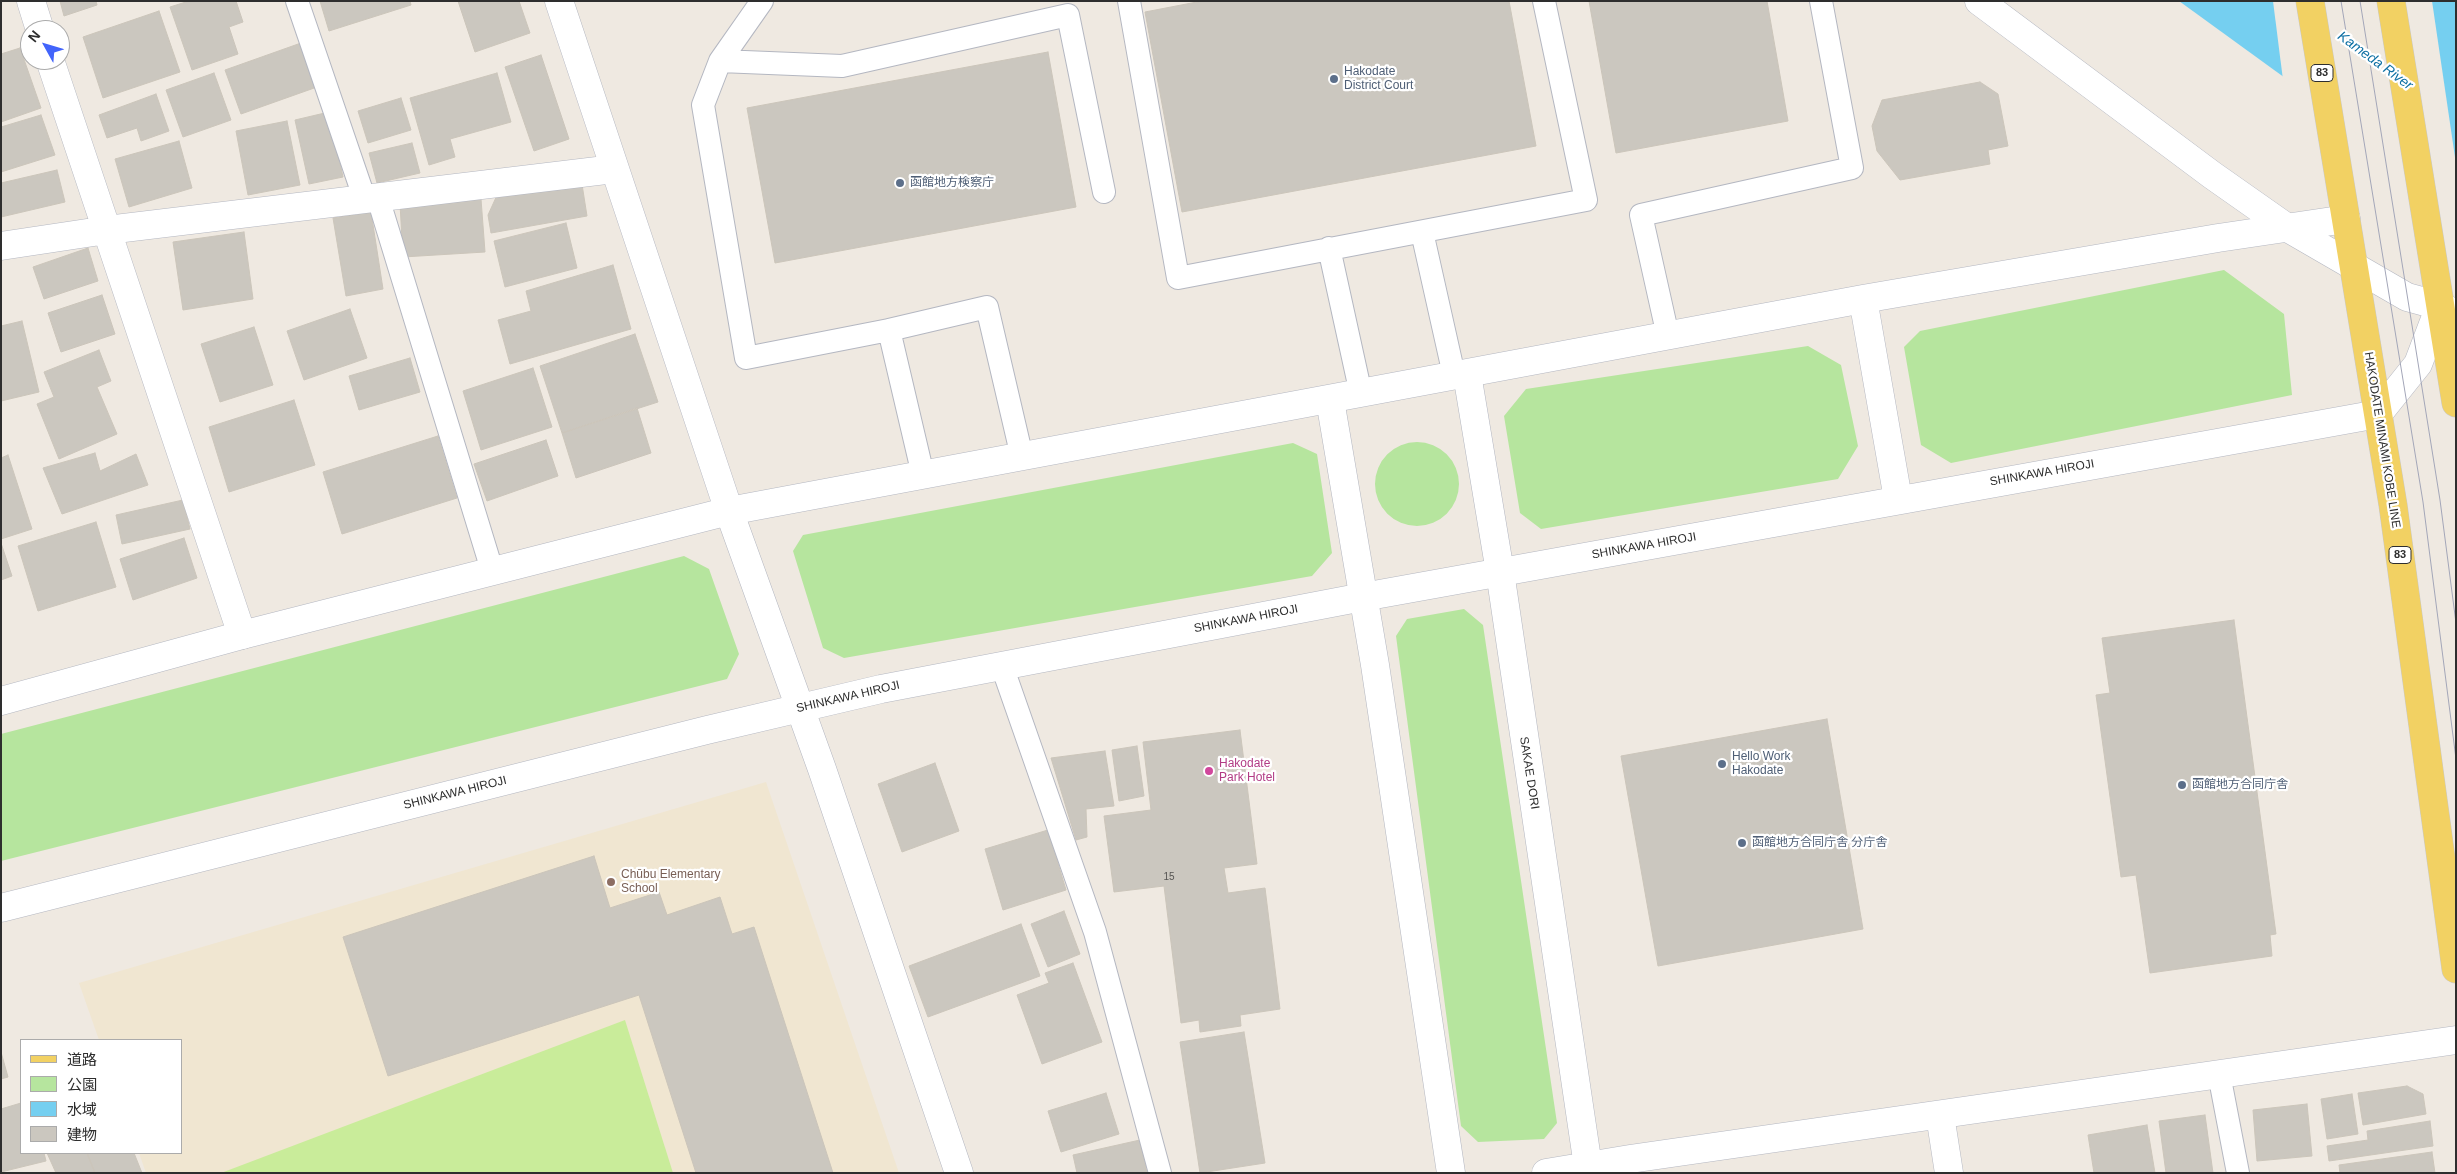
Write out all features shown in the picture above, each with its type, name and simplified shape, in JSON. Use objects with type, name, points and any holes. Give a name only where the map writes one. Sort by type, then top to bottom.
[{"type":"main road","name":"HAKODATE MINAMI KOBE LINE","points":[[2310,1],[2393,505],[2456,968]]},
{"type":"main road","points":[[2391,1],[2424,208],[2448,310],[2456,403]]},
{"type":"street","points":[[31,1],[37,20]]},
{"type":"street","points":[[559,1],[729,511],[800,708],[959,1173]]},
{"type":"street","points":[[1979,1],[2212,175],[2286,227],[2407,297],[2448,310],[2418,364],[2378,414]]},
{"type":"street","points":[[53,70],[242,635]]},
{"type":"street","points":[[1,246],[107,230],[614,169]]},
{"type":"street","points":[[1,701],[242,635],[729,511],[1862,299],[2286,227],[2346,219]]},
{"type":"street","points":[[1862,299],[1898,499]]},
{"type":"street","name":"SAKAE DORI","points":[[1460,374],[1500,572],[1588,1169]]},
{"type":"street","points":[[1330,400],[1363,597],[1451,1173]]},
{"type":"street","name":"SHINKAWA HIROJI","points":[[1,908],[881,689],[1363,597],[1898,499],[2378,414]]},
{"type":"street","points":[[1546,1173],[1588,1169],[1940,1115],[2456,1040]]},
{"type":"street","points":[[1940,1115],[1949,1173]]},
{"type":"lane","points":[[297,1],[372,199],[492,570]]},
{"type":"lane","points":[[762,1],[720,61],[703,105],[746,358],[889,330],[987,307],[1022,457]]},
{"type":"lane","points":[[1129,1],[1178,278],[1586,200],[1544,1]]},
{"type":"lane","points":[[1668,336],[1641,215],[1852,168],[1821,1]]},
{"type":"lane","points":[[720,61],[842,66],[1068,15],[1104,192]]},
{"type":"lane","points":[[1422,232],[1460,374]]},
{"type":"lane","points":[[1328,248],[1361,394]]},
{"type":"lane","points":[[889,330],[923,475]]},
{"type":"lane","points":[[1002,666],[1095,932],[1160,1173]]},
{"type":"lane","points":[[2219,1074],[2238,1173]]},
{"type":"shaded area","name":"Chūbu Elementary School","points":[[766,782],[899,1173],[146,1173],[139,1154],[182,1154],[182,1039],[99,1039],[79,983]]},
{"type":"green space","points":[[2224,270],[2284,314],[2292,395],[1951,463],[1921,445],[1904,347],[1920,331]]},
{"type":"green space","points":[[1808,346],[1841,365],[1858,446],[1838,479],[1541,529],[1520,513],[1504,416],[1526,389]]},
{"type":"green space","points":[[1417,442],[1440,449],[1452,461],[1459,484],[1452,507],[1440,519],[1417,526],[1394,519],[1382,507],[1375,484],[1382,461],[1394,449]]},
{"type":"green space","points":[[1293,443],[1317,454],[1332,553],[1312,576],[844,658],[823,648],[793,551],[803,535]]},
{"type":"green space","points":[[684,556],[709,569],[739,654],[727,679],[1,861],[1,734]]},
{"type":"green space","points":[[1464,609],[1483,625],[1557,1123],[1544,1139],[1478,1142],[1461,1126],[1396,636],[1407,619]]},
{"type":"green space","points":[[625,1020],[673,1173],[221,1173]]},
{"type":"water","name":"Kameda River","points":[[2179,1],[2456,1],[2456,202]]},
{"type":"pier","points":[[2273,1],[2432,1],[2456,164],[2456,204],[2283,80]]},
{"type":"building","points":[[60,1],[96,1],[97,5],[64,16]]},
{"type":"building","points":[[189,1],[236,1],[243,22],[229,27],[238,54],[192,70],[170,7]]},
{"type":"building","points":[[320,1],[410,1],[411,5],[329,31]]},
{"type":"building","points":[[458,1],[519,1],[530,33],[475,52]]},
{"type":"building","points":[[1202,1],[1509,1],[1536,146],[1182,212],[1145,12]]},
{"type":"building","points":[[1589,1],[1767,1],[1788,121],[1616,153]]},
{"type":"building","points":[[159,11],[180,72],[103,98],[83,37]]},
{"type":"building","points":[[301,43],[317,87],[241,114],[225,70]]},
{"type":"building","points":[[20,48],[20,70],[28,70],[41,108],[1,122],[1,54]]},
{"type":"building","points":[[1048,52],[1076,207],[775,263],[747,108]]},
{"type":"building","points":[[541,55],[569,139],[534,151],[505,67]]},
{"type":"building","points":[[214,73],[231,120],[183,137],[166,90]]},
{"type":"building","points":[[497,73],[511,122],[450,139],[455,157],[429,165],[410,98]]},
{"type":"building","points":[[1980,82],[1998,94],[2008,146],[1988,150],[1990,164],[1900,180],[1877,151],[1872,126],[1882,100]]},
{"type":"building","points":[[156,94],[169,131],[141,141],[137,128],[107,138],[99,115]]},
{"type":"building","points":[[401,98],[411,130],[368,143],[358,111]]},
{"type":"building","points":[[329,112],[343,177],[309,184],[295,120]]},
{"type":"building","points":[[41,115],[55,155],[1,172],[1,127]]},
{"type":"building","points":[[287,121],[300,185],[248,195],[236,131]]},
{"type":"building","points":[[179,141],[192,188],[129,207],[115,159]]},
{"type":"building","points":[[412,143],[420,173],[377,183],[369,153]]},
{"type":"building","points":[[57,170],[65,202],[1,217],[1,183]]},
{"type":"building","points":[[581,178],[587,216],[491,233],[488,215],[498,193]]},
{"type":"building","points":[[481,199],[485,252],[403,257],[400,204]]},
{"type":"building","points":[[371,212],[383,289],[346,296],[333,218]]},
{"type":"building","points":[[566,223],[577,268],[505,287],[494,241]]},
{"type":"building","points":[[244,232],[253,299],[183,310],[173,242]]},
{"type":"building","points":[[88,248],[98,281],[44,299],[33,267]]},
{"type":"building","points":[[613,265],[631,329],[510,364],[498,320],[531,311],[526,291]]},
{"type":"building","points":[[102,295],[115,334],[61,352],[48,313]]},
{"type":"building","points":[[350,309],[367,358],[304,380],[287,331]]},
{"type":"building","points":[[22,321],[39,392],[1,401],[1,326]]},
{"type":"building","points":[[254,327],[273,385],[220,402],[201,344]]},
{"type":"building","points":[[635,334],[658,402],[562,433],[540,366]]},
{"type":"building","points":[[99,350],[111,381],[97,387],[117,434],[59,459],[37,404],[54,397],[44,372]]},
{"type":"building","points":[[410,358],[420,392],[359,410],[349,376]]},
{"type":"building","points":[[533,368],[552,427],[481,450],[463,391]]},
{"type":"building","points":[[294,400],[315,465],[229,492],[209,427]]},
{"type":"building","points":[[637,408],[651,453],[576,478],[562,433]]},
{"type":"building","points":[[438,436],[457,498],[342,534],[323,472]]},
{"type":"building","points":[[546,440],[558,476],[487,501],[474,464]]},
{"type":"building","points":[[95,453],[100,471],[136,454],[148,485],[62,514],[43,468]]},
{"type":"building","points":[[8,455],[32,529],[1,539],[1,458]]},
{"type":"building","points":[[183,500],[190,529],[122,544],[116,515]]},
{"type":"building","points":[[96,522],[116,587],[38,611],[18,546]]},
{"type":"building","points":[[184,538],[197,578],[133,600],[120,559]]},
{"type":"building","points":[[1,543],[12,576],[1,580]]},
{"type":"building","name":"函館地方合同庁舎","points":[[2234,620],[2276,934],[2270,935],[2272,956],[2150,973],[2136,875],[2121,877],[2096,695],[2110,693],[2102,638]]},
{"type":"building","name":"函館地方合同庁舎 分庁舎","points":[[1827,719],[1863,929],[1658,966],[1621,756]]},
{"type":"building","points":[[1240,730],[1257,864],[1224,868],[1228,893],[1265,888],[1280,1009],[1240,1015],[1241,1026],[1200,1032],[1199,1020],[1181,1023],[1164,886],[1114,892],[1104,816],[1151,810],[1143,742]]},
{"type":"building","points":[[1137,746],[1144,796],[1119,801],[1112,750]]},
{"type":"building","points":[[1105,751],[1114,806],[1086,809],[1087,837],[1076,840],[1051,758]]},
{"type":"building","points":[[935,763],[959,831],[902,852],[878,784]]},
{"type":"building","points":[[1048,830],[1066,890],[1003,910],[985,849]]},
{"type":"building","points":[[594,856],[610,908],[659,892],[667,915],[720,897],[732,934],[754,927],[833,1173],[696,1173],[639,995],[388,1076],[343,937]]},
{"type":"building","points":[[1064,911],[1080,954],[1048,967],[1031,924]]},
{"type":"building","points":[[1021,924],[1040,976],[928,1017],[909,966]]},
{"type":"building","points":[[1073,963],[1102,1042],[1042,1064],[1017,995],[1049,983],[1045,973]]},
{"type":"building","points":[[1244,1032],[1265,1163],[1200,1173],[1180,1042]]},
{"type":"building","points":[[1,1052],[8,1077],[1,1079]]},
{"type":"building","points":[[2407,1086],[2423,1094],[2426,1114],[2363,1125],[2358,1093]]},
{"type":"building","points":[[1106,1093],[1119,1134],[1061,1152],[1048,1111]]},
{"type":"building","points":[[2352,1094],[2358,1134],[2327,1139],[2321,1099]]},
{"type":"building","points":[[20,1103],[20,1154],[44,1154],[46,1161],[1,1172],[1,1109]]},
{"type":"building","points":[[2307,1104],[2312,1156],[2257,1161],[2253,1110]]},
{"type":"building","points":[[2205,1115],[2213,1173],[2166,1173],[2159,1121]]},
{"type":"building","points":[[2430,1121],[2433,1146],[2329,1161],[2327,1146],[2368,1140],[2367,1131]]},
{"type":"building","points":[[2147,1125],[2155,1173],[2094,1173],[2088,1135]]},
{"type":"building","points":[[1140,1140],[1147,1173],[1077,1173],[1073,1155]]},
{"type":"building","points":[[2432,1152],[2435,1173],[2340,1173],[2339,1165]]},
{"type":"building","points":[[47,1154],[87,1154],[95,1173],[56,1173]]},
{"type":"building","points":[[87,1154],[134,1154],[142,1173],[95,1173]]},
{"type":"tram line","points":[[2341,1],[2423,502],[2456,759]]},
{"type":"tram line","points":[[2360,1],[2440,500],[2456,623]]},
{"type":"place","name":"Hakodate District Court","points":[[1334,79]]},
{"type":"place","name":"函館地方検察庁","points":[[900,183]]},
{"type":"place","name":"Hello Work Hakodate","points":[[1722,764]]},
{"type":"place","name":"Hakodate Park Hotel","points":[[1209,771]]},
{"type":"place","name":"函館地方合同庁舎","points":[[2182,785]]},
{"type":"place","name":"函館地方合同庁舎 分庁舎","points":[[1742,843]]},
{"type":"place","name":"Chūbu Elementary School","points":[[611,882]]}]
